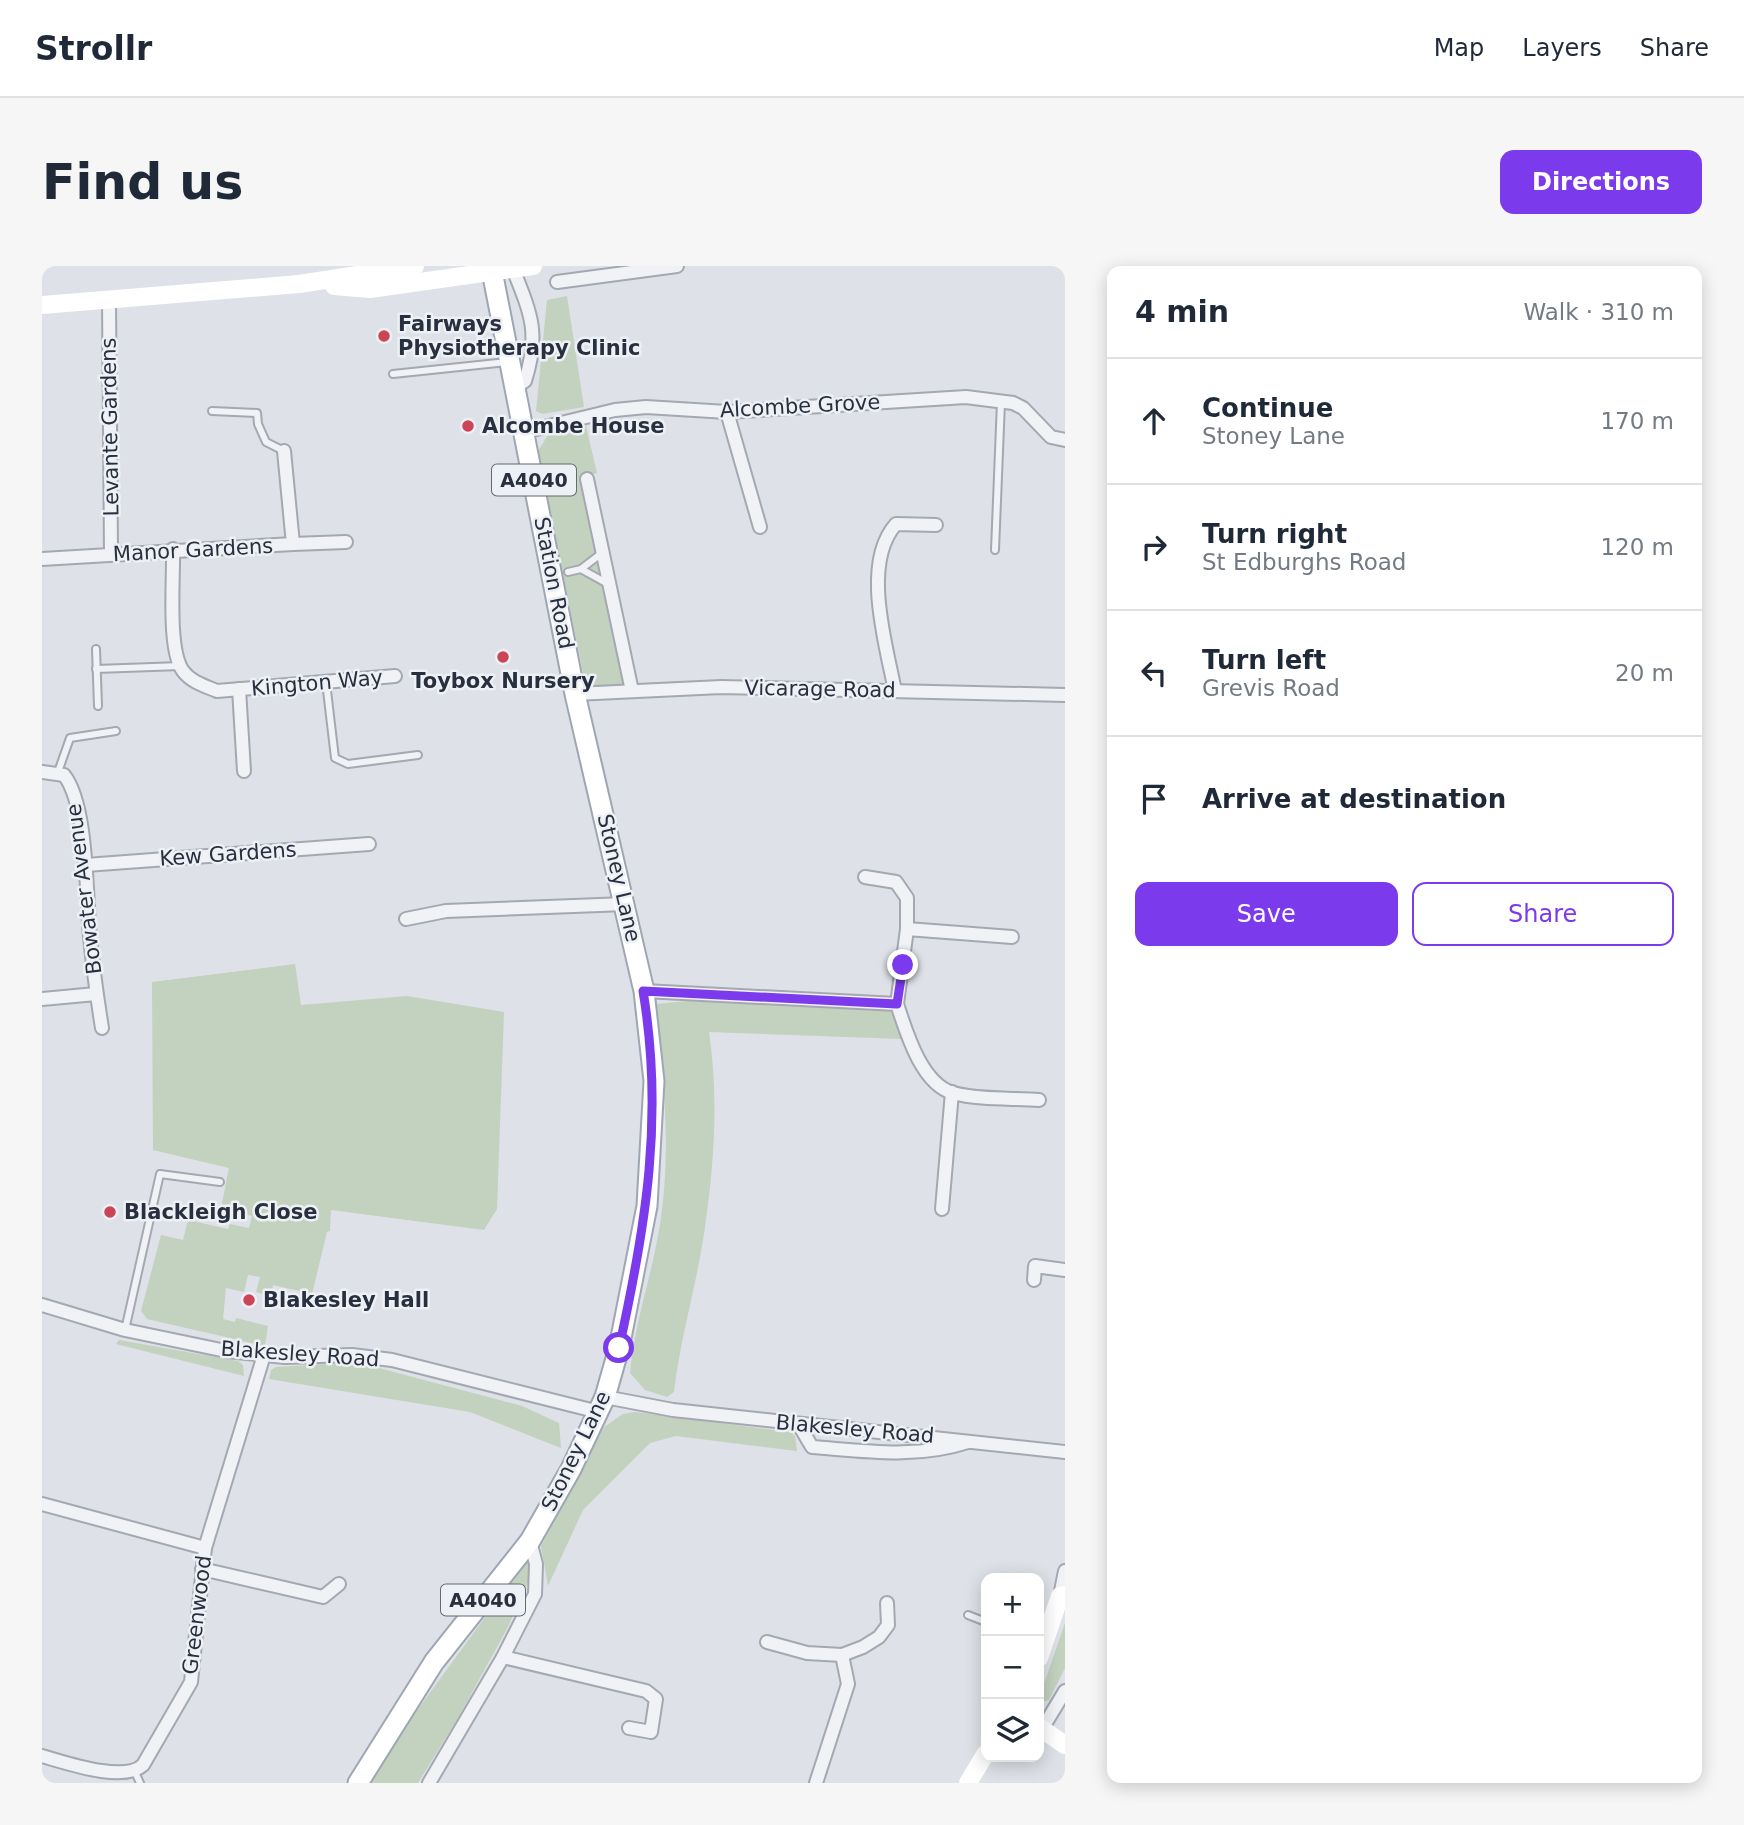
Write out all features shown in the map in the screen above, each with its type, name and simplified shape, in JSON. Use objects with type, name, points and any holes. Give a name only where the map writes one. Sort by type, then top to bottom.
[{"type":"main road","points":[[42,305],[299,284],[415,266]]},
{"type":"main road","points":[[299,284],[370,289],[492,269],[533,266]]},
{"type":"main road","name":"Station Road","points":[[492,269],[575,694]]},
{"type":"main road","name":"Stoney Lane","points":[[358,1783],[434,1662],[530,1541],[571,1469],[602,1405],[619,1348],[647,1206],[654,1082],[643,991],[626,904],[575,694]]},
{"type":"main road","points":[[1044,1641],[1062,1595]]},
{"type":"main road","points":[[1044,1731],[1065,1745]]},
{"type":"main road","points":[[968,1783],[981,1762]]},
{"type":"street","points":[[557,282],[677,266]]},
{"type":"street","points":[[513,269],[531,312],[534,351],[525,381],[514,388]]},
{"type":"street","name":"Levante Gardens","points":[[109,300],[111,554]]},
{"type":"street","name":"Alcombe Grove","points":[[524,432],[615,410],[646,407],[727,412],[930,397],[1001,400],[1023,408],[1051,437],[1065,440]]},
{"type":"street","points":[[727,412],[760,527]]},
{"type":"street","name":"Manor Gardens","points":[[42,559],[173,549],[293,544],[284,451]]},
{"type":"street","points":[[587,479],[632,691]]},
{"type":"street","points":[[895,691],[881,619],[878,584],[882,549],[886,535],[896,524],[936,525]]},
{"type":"street","points":[[293,544],[346,542]]},
{"type":"street","points":[[173,549],[174,626],[181,666]]},
{"type":"street","name":"Kington Way","points":[[181,666],[198,684],[216,691],[395,676]]},
{"type":"street","name":"Vicarage Road","points":[[575,694],[721,687],[1065,695]]},
{"type":"street","name":"Kington Way","points":[[239,689],[244,771]]},
{"type":"street","points":[[42,772],[58,772]]},
{"type":"street","name":"Bowater Avenue","points":[[58,772],[70,782],[86,864],[96,994],[102,1028]]},
{"type":"street","name":"Kew Gardens","points":[[86,864],[369,844]]},
{"type":"street","points":[[865,877],[896,883],[907,898],[907,929],[897,1004],[910,1045],[936,1083],[952,1093],[1039,1100]]},
{"type":"street","points":[[406,919],[446,911],[626,904]]},
{"type":"street","points":[[907,929],[1012,937]]},
{"type":"street","points":[[643,991],[897,1004]]},
{"type":"street","points":[[42,999],[96,994]]},
{"type":"street","points":[[943,1209],[952,1093]]},
{"type":"street","points":[[1034,1280],[1035,1266],[1065,1270]]},
{"type":"street","name":"Blakesley Road","points":[[42,1305],[125,1330],[204,1347],[264,1355],[352,1355],[392,1360],[602,1405],[975,1440],[1065,1452]]},
{"type":"street","name":"Greenwood","points":[[42,1756],[114,1776],[137,1778],[191,1682],[205,1548],[264,1355]]},
{"type":"street","points":[[799,1424],[812,1447],[881,1453],[929,1453],[975,1440]]},
{"type":"street","points":[[42,1504],[205,1548]]},
{"type":"street","points":[[429,1783],[503,1657],[535,1594],[536,1564],[530,1541]]},
{"type":"street","points":[[202,1569],[323,1597],[339,1584]]},
{"type":"street","points":[[1062,1595],[1065,1571]]},
{"type":"street","points":[[767,1642],[807,1653],[842,1655],[879,1637],[888,1625],[887,1603]]},
{"type":"street","points":[[816,1783],[845,1692],[847,1674],[842,1655]]},
{"type":"street","points":[[503,1657],[646,1691],[656,1699],[651,1732],[629,1728]]},
{"type":"street","points":[[1044,1722],[1065,1691]]},
{"type":"lane","points":[[393,374],[509,362]]},
{"type":"lane","points":[[995,550],[1001,400]]},
{"type":"lane","points":[[212,411],[257,413],[258,424],[266,442],[284,451]]},
{"type":"lane","points":[[568,572],[581,569],[604,552]]},
{"type":"lane","points":[[581,569],[611,586]]},
{"type":"lane","points":[[96,649],[98,706]]},
{"type":"lane","points":[[96,668],[181,666]]},
{"type":"lane","points":[[326,682],[335,758],[348,764],[418,755]]},
{"type":"lane","points":[[58,772],[70,738],[116,731]]},
{"type":"lane","points":[[125,1330],[160,1174],[220,1182]]},
{"type":"lane","points":[[968,1615],[981,1620]]},
{"type":"green space","points":[[567,296],[584,407],[542,414],[536,411],[547,300]]},
{"type":"green space","points":[[586,426],[597,473],[580,478],[626,685],[586,687],[538,451],[548,435]]},
{"type":"green space","points":[[295,964],[301,1005],[407,996],[504,1012],[497,1209],[484,1230],[331,1210],[330,1231],[327,1232],[312,1294],[273,1285],[271,1296],[256,1292],[260,1277],[248,1275],[244,1292],[226,1288],[223,1319],[235,1322],[236,1318],[268,1326],[265,1346],[147,1319],[141,1311],[161,1235],[183,1240],[188,1220],[228,1229],[230,1224],[249,1228],[252,1216],[221,1208],[229,1168],[153,1150],[152,982]]},
{"type":"green space","points":[[689,1001],[892,1010],[902,1039],[709,1032],[714,1082],[710,1184],[701,1254],[674,1392],[667,1397],[645,1390],[630,1373],[663,1202],[666,1145],[656,1004]]},
{"type":"green space","points":[[119,1340],[238,1361],[243,1365],[244,1376],[116,1344]]},
{"type":"green space","points":[[356,1362],[522,1406],[559,1423],[561,1448],[470,1412],[269,1379],[271,1370],[276,1367]]},
{"type":"green space","points":[[635,1412],[790,1432],[795,1436],[797,1451],[676,1436],[650,1443],[583,1510],[548,1586],[541,1546],[604,1427],[623,1414]]},
{"type":"green space","points":[[529,1557],[531,1575],[508,1627],[458,1718],[418,1783],[370,1783],[410,1720]]},
{"type":"green space","points":[[1065,1623],[1065,1668],[1049,1700],[1044,1701],[1044,1684]]},
{"type":"place","name":"Fairways Physiotherapy Clinic","points":[[384,336]]},
{"type":"place","name":"Alcombe House","points":[[468,426]]},
{"type":"place","name":"Toybox Nursery","points":[[503,657]]},
{"type":"place","name":"Blackleigh Close","points":[[110,1212]]},
{"type":"place","name":"Blakesley Hall","points":[[249,1300]]},
{"type":"route","points":[[619,1348],[647,1206],[653,1130],[654,1082],[643,991],[897,1004],[903,965]]}]
